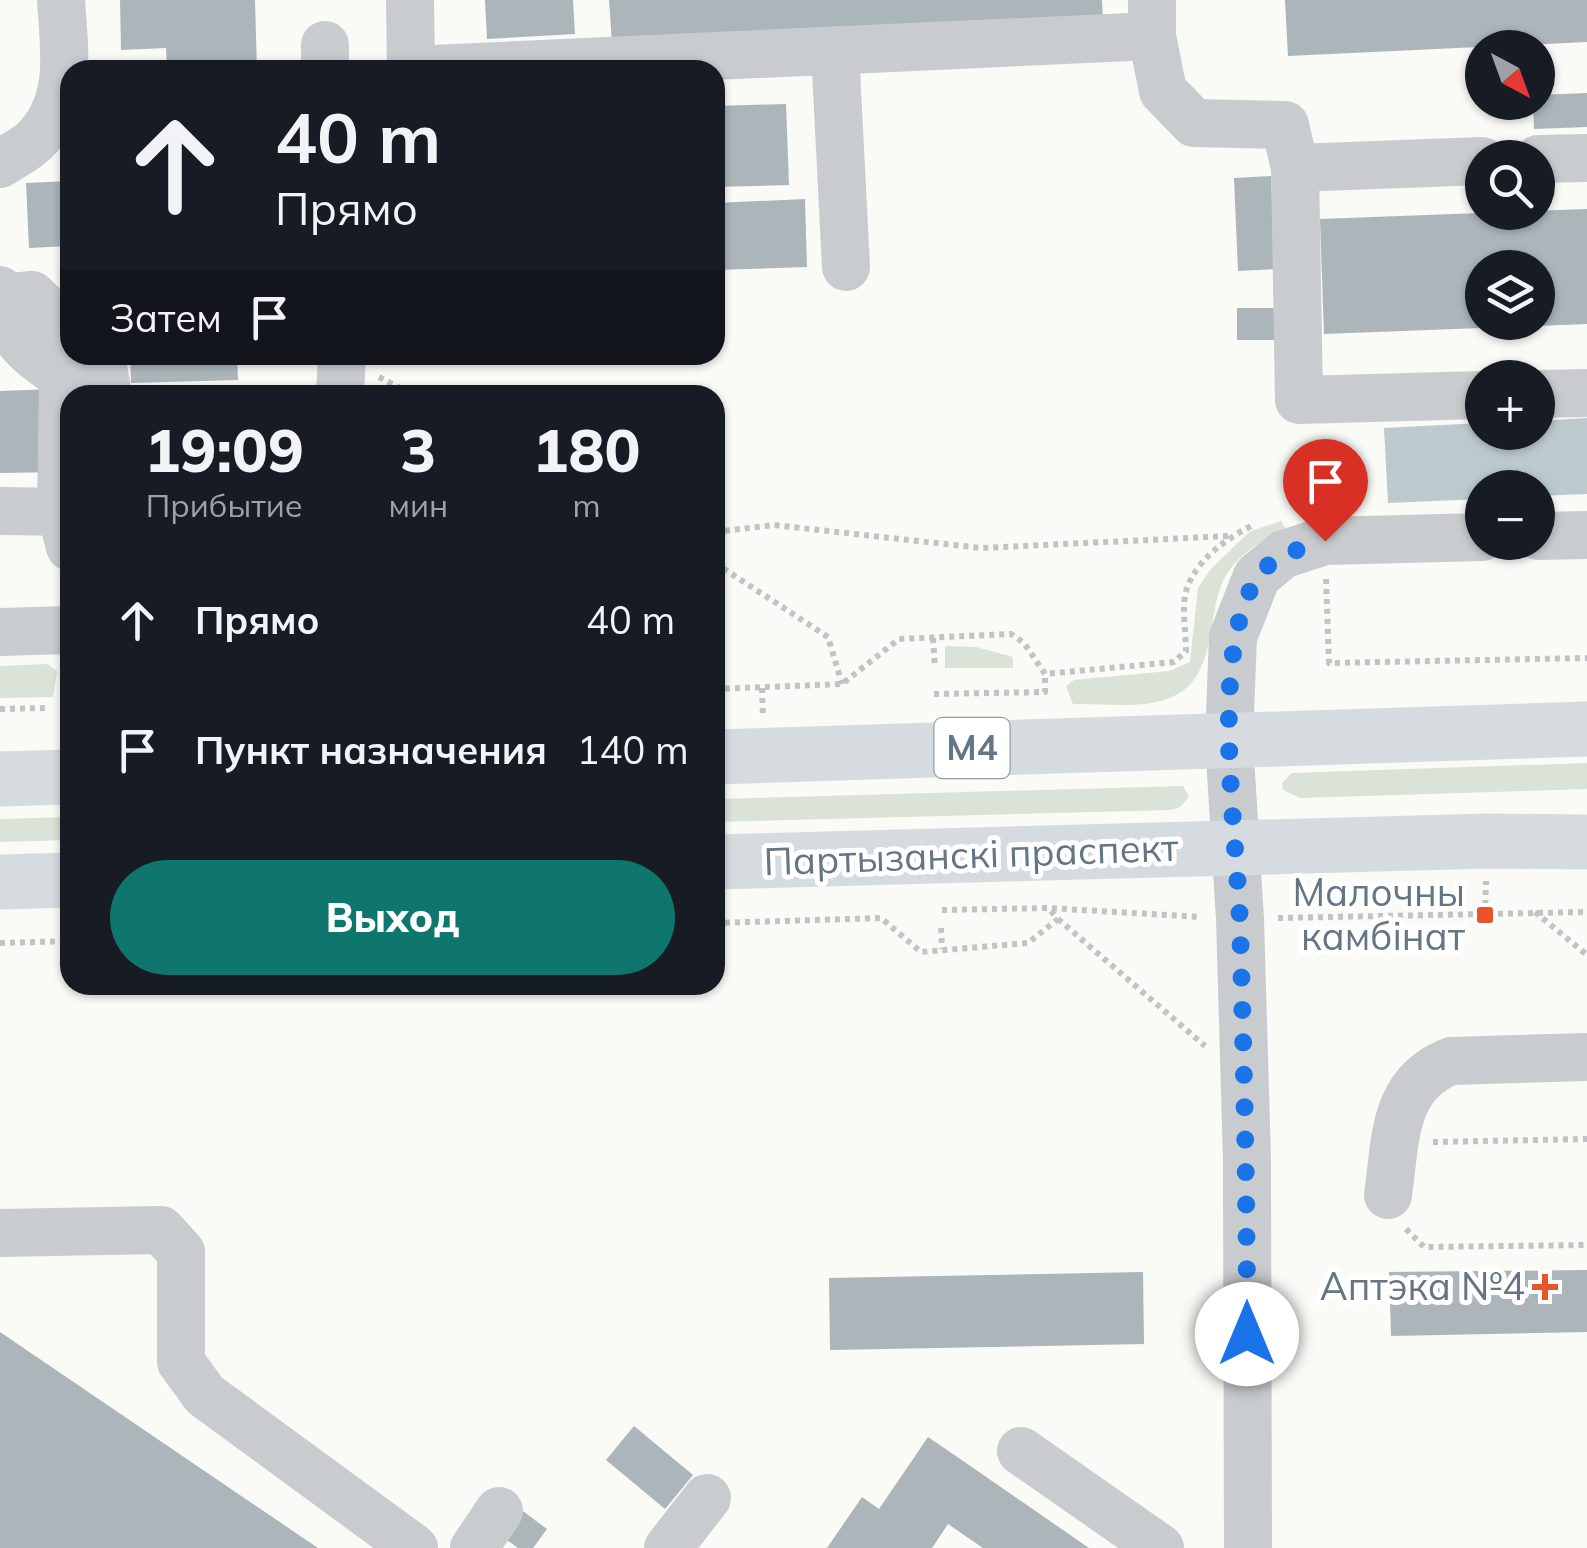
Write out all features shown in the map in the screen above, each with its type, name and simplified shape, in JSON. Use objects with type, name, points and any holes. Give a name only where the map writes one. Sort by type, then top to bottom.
[{"type":"highway","name":"М4","points":[[725,758],[1587,730]]},
{"type":"highway","points":[[5,779],[60,777]]},
{"type":"highway","name":"Партызанскі праспект","points":[[725,862],[1236,847],[1587,842]]},
{"type":"highway","points":[[0,882],[60,880]]},
{"type":"street","points":[[61,0],[64,60]]},
{"type":"street","points":[[410,0],[412,60]]},
{"type":"street","points":[[624,60],[835,50],[1152,18],[1163,91],[1194,123],[1285,125],[1295,168],[1299,400],[1465,396]]},
{"type":"street","points":[[835,50],[846,266]]},
{"type":"street","points":[[0,164],[37,140],[60,108]]},
{"type":"street","points":[[1555,159],[1587,158]]},
{"type":"street","points":[[1295,168],[1465,163]]},
{"type":"street","points":[[60,322],[32,295],[1,294],[21,347],[63,377],[63,385]]},
{"type":"street","points":[[1555,394],[1587,393]]},
{"type":"street","points":[[0,512],[60,523]]},
{"type":"street","points":[[1555,535],[1587,534]]},
{"type":"street","points":[[1248,1548],[1247,1160],[1240,919],[1229,740],[1233,638],[1256,576],[1284,554],[1325,541],[1465,537]]},
{"type":"street","points":[[0,632],[60,630]]},
{"type":"street","points":[[5,779],[51,760],[59,726]]},
{"type":"street","points":[[1394,1209],[1396,1143],[1406,1098],[1430,1069],[1451,1061],[1587,1057]]},
{"type":"street","points":[[0,1233],[161,1230],[181,1252],[181,1362],[205,1395],[414,1548]]},
{"type":"street","points":[[1020,1451],[1160,1548]]},
{"type":"street","points":[[668,1548],[707,1498]]},
{"type":"path","points":[[725,531],[774,524],[982,548],[1230,536],[1271,520]]},
{"type":"path","points":[[1046,674],[1174,662],[1186,650],[1186,589],[1208,556],[1230,536]]},
{"type":"path","points":[[725,570],[828,637],[842,684]]},
{"type":"path","points":[[1326,580],[1329,663],[1587,658]]},
{"type":"path","points":[[725,689],[842,684],[898,639],[1011,634],[1024,642],[1046,674],[1045,692],[934,694]]},
{"type":"path","points":[[934,638],[935,668]]},
{"type":"path","points":[[0,709],[59,726]]},
{"type":"path","points":[[1048,908],[1244,1079]]},
{"type":"path","points":[[942,910],[1048,908],[1240,919],[1587,912]]},
{"type":"path","points":[[1534,911],[1587,956]]},
{"type":"path","points":[[725,922],[881,918],[921,952],[1028,943],[1058,919]]},
{"type":"path","points":[[942,928],[942,950]]},
{"type":"path","points":[[0,943],[60,941]]},
{"type":"path","points":[[1396,1143],[1587,1139]]},
{"type":"path","points":[[1394,1209],[1424,1246],[1587,1245]]},
{"type":"shaded area","points":[[1587,418],[1587,494],[1555,495],[1555,470],[1465,470],[1465,500],[1388,503],[1384,428],[1465,424],[1465,450],[1555,450],[1555,420]]},
{"type":"shaded area","points":[[1281,521],[1285,528],[1243,555],[1225,577],[1203,663],[1184,690],[1145,704],[1073,704],[1066,686],[1074,680],[1169,671],[1190,662],[1198,588],[1210,570],[1249,532]]},
{"type":"shaded area","points":[[945,646],[976,647],[1013,657],[1013,668],[945,668]]},
{"type":"shaded area","points":[[47,664],[57,671],[53,697],[0,698],[0,666]]},
{"type":"shaded area","points":[[1587,763],[1587,789],[1300,798],[1283,790],[1282,783],[1292,773]]},
{"type":"shaded area","points":[[1183,786],[1189,797],[1171,810],[725,822],[725,799]]},
{"type":"shaded area","points":[[60,817],[60,840],[0,842],[0,819]]},
{"type":"building","points":[[120,0],[255,0],[257,60],[167,60],[166,48],[121,50]]},
{"type":"building","points":[[485,0],[573,0],[575,34],[487,39]]},
{"type":"building","points":[[609,0],[1102,0],[1103,21],[612,43]]},
{"type":"building","points":[[1285,0],[1587,0],[1587,42],[1555,43],[1555,30],[1465,30],[1465,48],[1288,56]]},
{"type":"building","points":[[1587,93],[1587,127],[1534,129],[1534,120],[1555,120],[1555,94]]},
{"type":"building","points":[[786,104],[789,185],[725,187],[725,106]]},
{"type":"building","points":[[1271,176],[1275,269],[1238,271],[1234,178]]},
{"type":"building","points":[[60,181],[60,246],[29,248],[26,183]]},
{"type":"building","points":[[805,199],[807,267],[725,270],[725,203]]},
{"type":"building","points":[[1587,209],[1587,324],[1555,325],[1555,250],[1465,250],[1465,329],[1324,334],[1320,219],[1465,214],[1465,230],[1555,230],[1555,210]]},
{"type":"building","points":[[1237,308],[1284,308],[1283,340],[1237,340]]},
{"type":"building","points":[[130,365],[237,365],[238,380],[131,383]]},
{"type":"building","points":[[56,389],[58,472],[0,473],[0,391]]},
{"type":"building","points":[[1587,1270],[1587,1332],[1391,1336],[1389,1272]]},
{"type":"building","points":[[1143,1272],[1144,1344],[830,1350],[829,1278]]},
{"type":"building","points":[[0,1332],[318,1548],[0,1548]]},
{"type":"building","points":[[634,1426],[693,1475],[665,1509],[606,1460]]},
{"type":"building","points":[[928,1437],[1089,1548],[983,1548],[948,1524],[932,1548],[827,1548],[862,1497],[879,1509]]},
{"type":"building","points":[[520,1509],[547,1529],[533,1548],[518,1548],[500,1535]]},
{"type":"place","name":"Малочны камбінат","points":[[1485,915]]},
{"type":"place","name":"Аптэка №4","points":[[1545,1287]]},
{"type":"route","points":[[1247,1334],[1240,919],[1229,740],[1233,638],[1256,576],[1284,554],[1325,541]]}]
